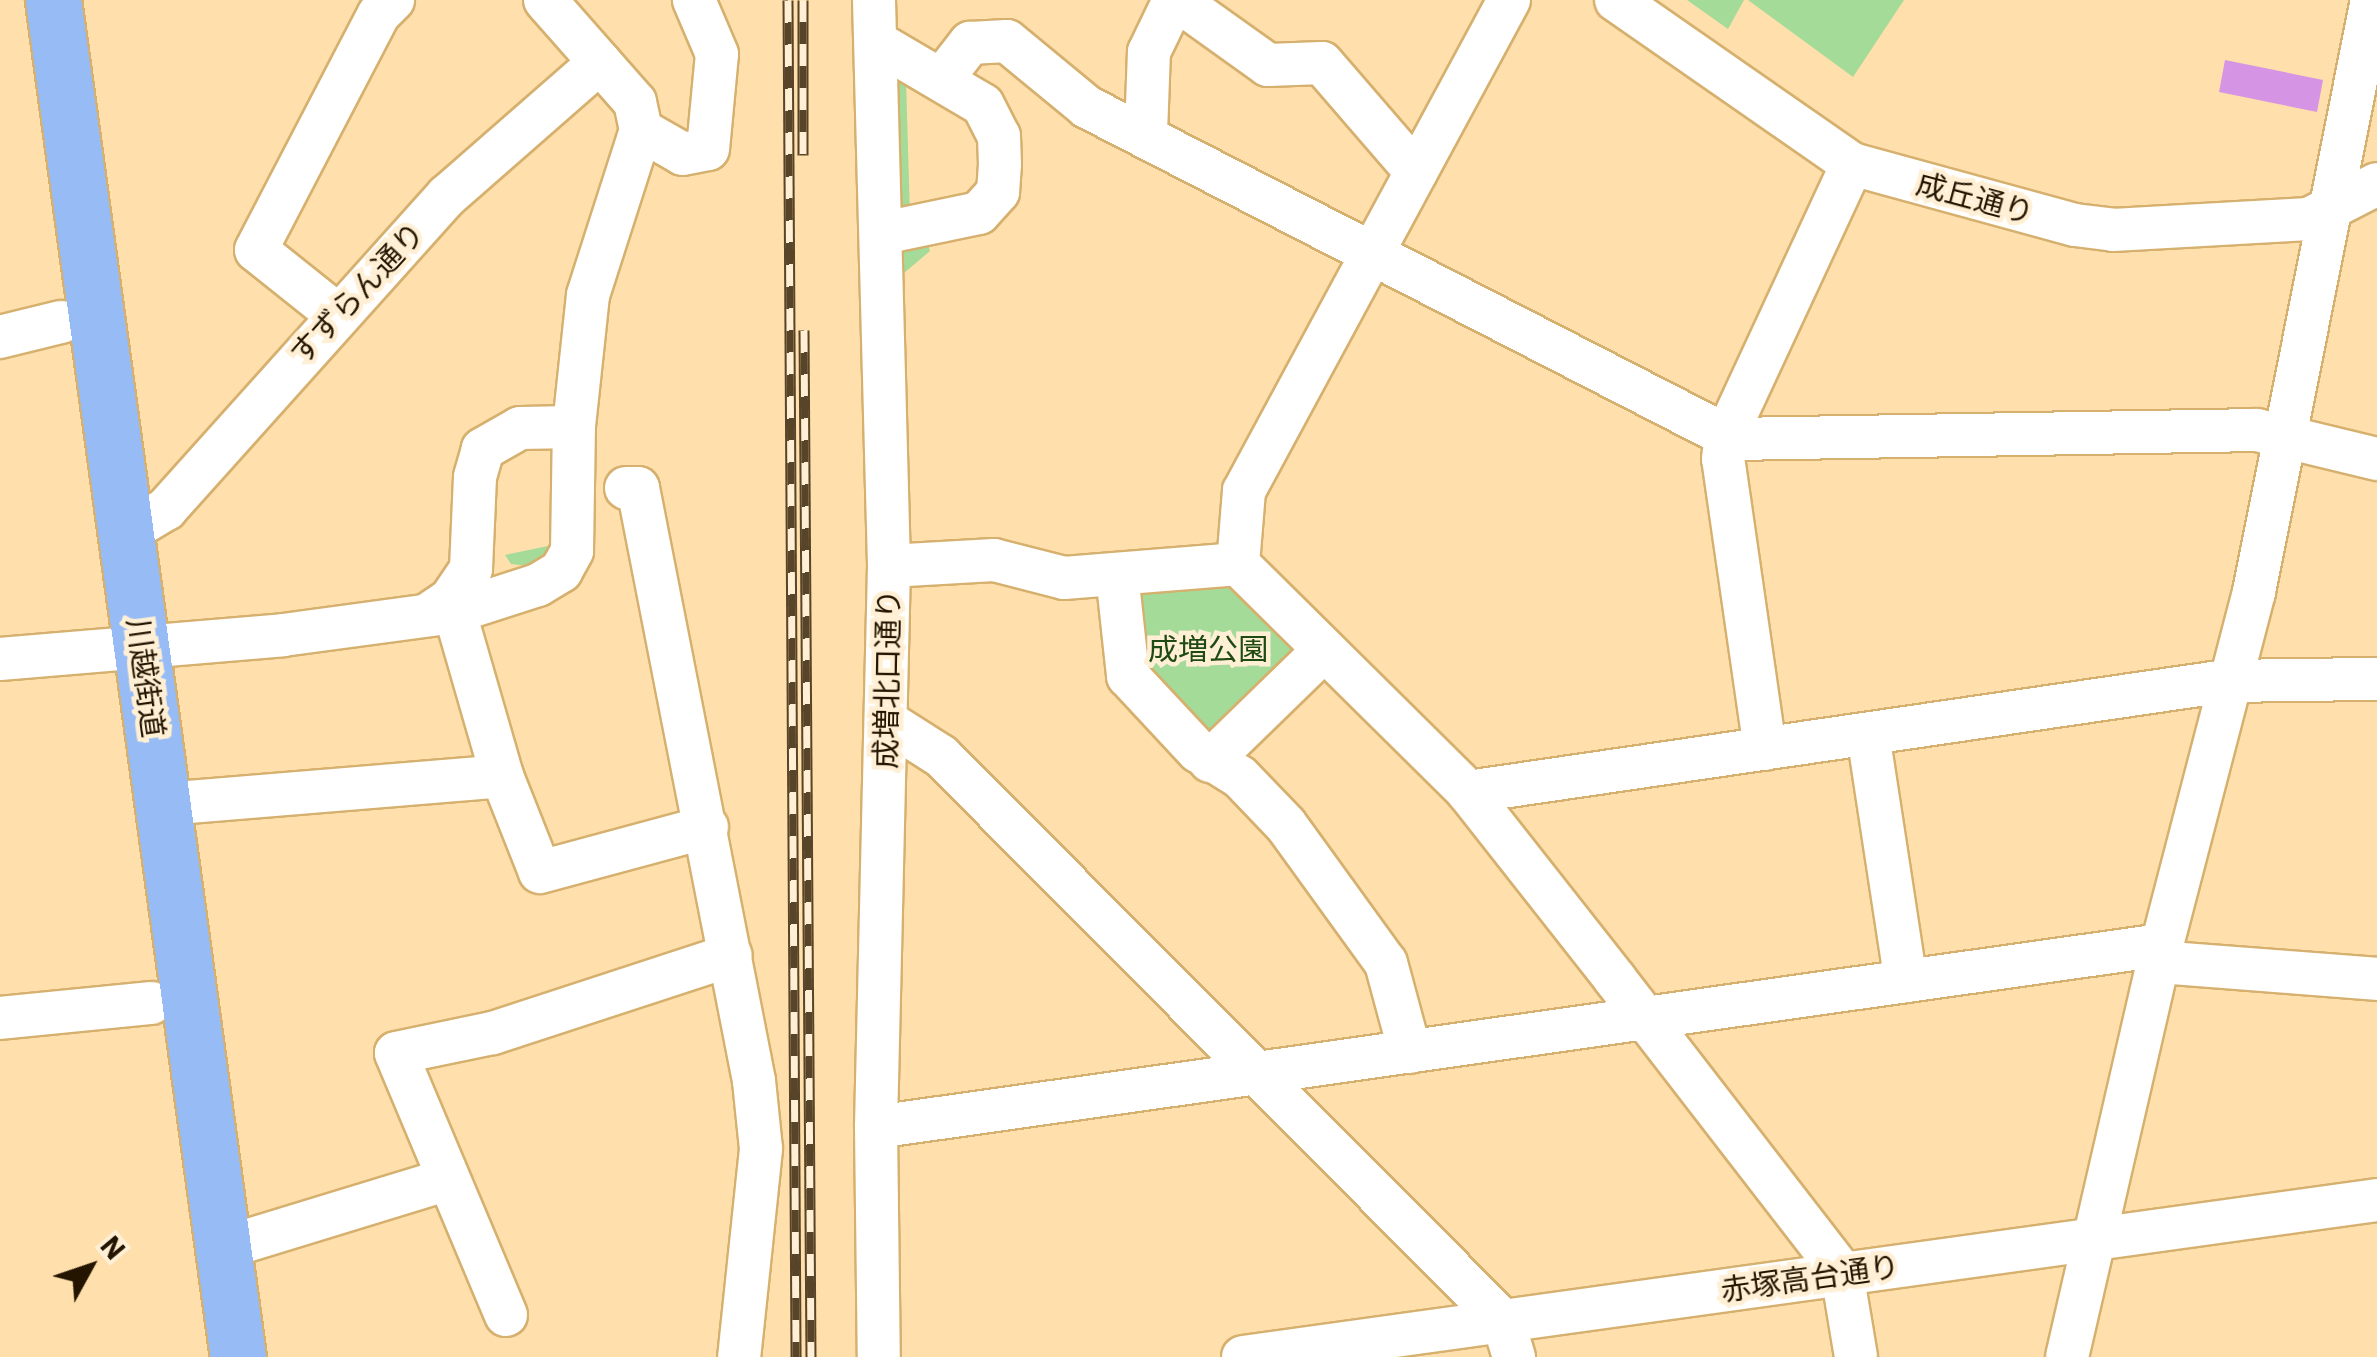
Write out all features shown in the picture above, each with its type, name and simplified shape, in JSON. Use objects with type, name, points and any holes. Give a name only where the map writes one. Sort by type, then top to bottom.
[{"type":"highway","name":"川越街道","points":[[21,0],[61,322],[124,649],[164,804],[238,1357]]},
{"type":"highway","name":"川越街道","points":[[53,0],[126,533],[124,649],[151,1003],[203,1357]]},
{"type":"street","points":[[335,314],[256,250],[378,14],[393,0]]},
{"type":"street","points":[[0,660],[124,649],[444,608],[538,585],[561,572],[572,551],[574,427],[588,295],[641,130],[636,102],[545,0]]},
{"type":"street","points":[[641,130],[683,154],[708,149],[718,61],[694,0]]},
{"type":"street","name":"成増北口通り","points":[[874,0],[884,234],[888,566],[876,1127],[879,1357]]},
{"type":"street","points":[[1146,133],[1148,52],[1176,0],[1268,64],[1322,63],[1416,172]]},
{"type":"street","points":[[1509,0],[1244,491],[1238,564],[1468,792],[1646,1019],[1842,1273],[1856,1357]]},
{"type":"street","name":"成丘通り","points":[[1616,0],[1852,164],[2094,228],[2310,219],[2377,184]]},
{"type":"street","points":[[2067,1357],[2226,681],[2254,592],[2326,212],[2372,0]]},
{"type":"street","points":[[942,79],[970,43],[1000,39],[1087,107],[1146,133],[1370,255],[1726,436],[2257,430],[2377,459]]},
{"type":"street","points":[[876,42],[942,79],[990,114],[999,136],[998,192],[979,213],[957,223],[884,234]]},
{"type":"street","name":"すずらん通り","points":[[126,533],[166,509],[335,314],[447,196],[600,62]]},
{"type":"street","points":[[1765,749],[1723,459],[1726,436],[1852,164]]},
{"type":"street","points":[[0,338],[61,322]]},
{"type":"street","points":[[444,608],[464,584],[474,552],[475,476],[483,449],[520,428],[574,427]]},
{"type":"street","points":[[626,488],[638,488],[731,954],[761,1149],[738,1357]]},
{"type":"street","points":[[474,552],[495,574],[538,585]]},
{"type":"street","points":[[888,566],[979,559],[1055,577],[1238,564]]},
{"type":"street","points":[[1117,574],[1128,676],[1210,761],[1240,777],[1286,825],[1374,944],[1396,983],[1410,1052]]},
{"type":"street","points":[[444,608],[540,872],[706,827]]},
{"type":"street","points":[[1210,761],[1324,650]]},
{"type":"street","points":[[1468,792],[2226,681],[2377,679]]},
{"type":"street","points":[[886,721],[941,756],[1258,1074],[1508,1339]]},
{"type":"street","points":[[1868,734],[1906,981]]},
{"type":"street","points":[[164,804],[502,776]]},
{"type":"street","points":[[876,1127],[1906,981],[2160,953],[2377,979]]},
{"type":"street","points":[[506,1315],[445,1180],[396,1054],[492,1033],[731,954]]},
{"type":"street","points":[[0,1018],[151,1003]]},
{"type":"street","points":[[223,1248],[445,1180]]},
{"type":"street","name":"赤塚高台通り","points":[[1244,1357],[1508,1339],[1842,1273],[2377,1200]]},
{"type":"green space","points":[[1687,0],[1744,0],[1728,29]]},
{"type":"green space","points":[[1748,0],[1904,0],[1853,77]]},
{"type":"green space","points":[[897,77],[906,80],[910,216],[900,216]]},
{"type":"green space","points":[[928,244],[930,251],[904,273],[903,336],[903,252]]},
{"type":"green space","points":[[548,546],[551,554],[529,566],[511,564],[505,555]]},
{"type":"green space","name":"成増公園","points":[[1232,575],[1302,655],[1215,737],[1145,682],[1131,592]]},
{"type":"shaded area","points":[[2225,60],[2323,80],[2317,112],[2219,92]]},
{"type":"railway","points":[[788,0],[796,1357]]},
{"type":"railway","points":[[803,0],[803,155]]},
{"type":"railway","points":[[804,330],[811,1357]]}]
